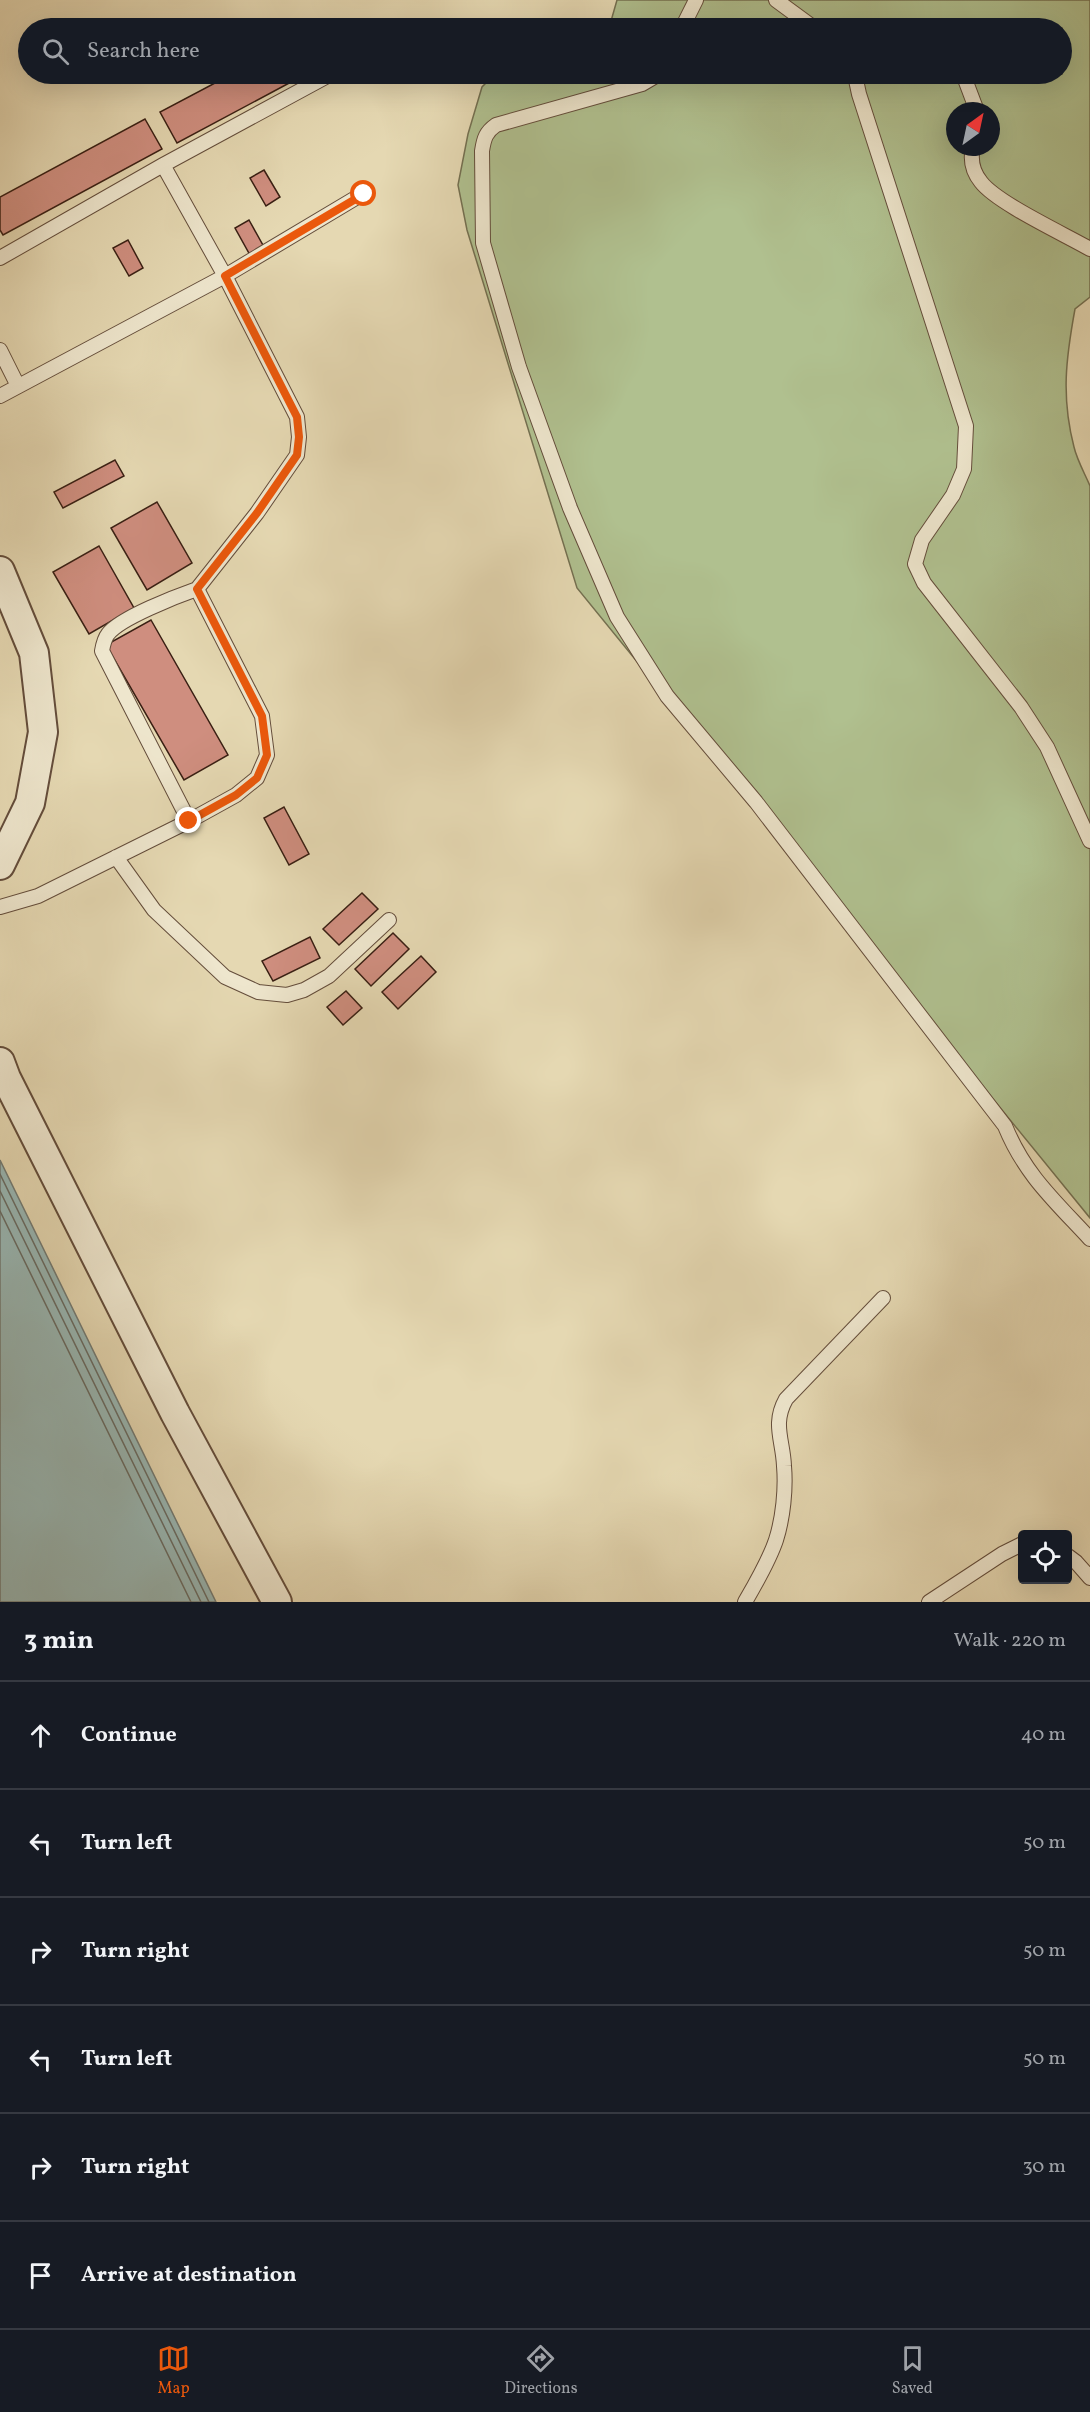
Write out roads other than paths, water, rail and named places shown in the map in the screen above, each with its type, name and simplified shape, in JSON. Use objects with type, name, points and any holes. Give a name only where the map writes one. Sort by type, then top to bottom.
[{"type":"street","points":[[0,571],[34,653],[43,732],[30,803],[0,865]]},
{"type":"street","points":[[0,1062],[170,1403],[277,1602]]},
{"type":"lane","points":[[687,18],[696,0]]},
{"type":"lane","points":[[776,0],[800,18]]},
{"type":"lane","points":[[0,258],[163,165],[313,84]]},
{"type":"lane","points":[[642,84],[496,125],[488,130],[484,138],[482,151],[483,243],[519,367],[570,508],[616,617],[667,696],[756,802],[1005,1126],[1015,1150],[1030,1174],[1090,1239]]},
{"type":"lane","points":[[857,84],[966,426],[964,469],[953,495],[922,540],[915,564],[924,583],[1021,707],[1047,747],[1090,842]]},
{"type":"lane","points":[[967,84],[974,102]]},
{"type":"lane","points":[[971,156],[970,159],[982,184],[1004,201],[1090,249]]},
{"type":"lane","points":[[163,165],[225,276],[297,417],[299,437],[297,455],[257,513],[197,589],[162,602],[114,628],[103,643],[102,651],[189,821]]},
{"type":"lane","points":[[0,396],[225,276],[364,194]]},
{"type":"lane","points":[[0,350],[18,386]]},
{"type":"lane","points":[[0,907],[38,896],[189,821],[236,795],[257,778],[267,755],[262,716],[197,589]]},
{"type":"lane","points":[[116,857],[162,918],[225,977],[258,992],[287,995],[304,990],[328,976],[389,920]]},
{"type":"lane","points":[[746,1602],[776,1540],[781,1513],[784,1466],[779,1433],[779,1412],[786,1399],[884,1299]]},
{"type":"lane","points":[[929,1602],[1002,1554],[1018,1546]]},
{"type":"lane","points":[[1072,1559],[1090,1578]]},
{"type":"water","points":[[0,1160],[216,1602],[0,1602]]}]
